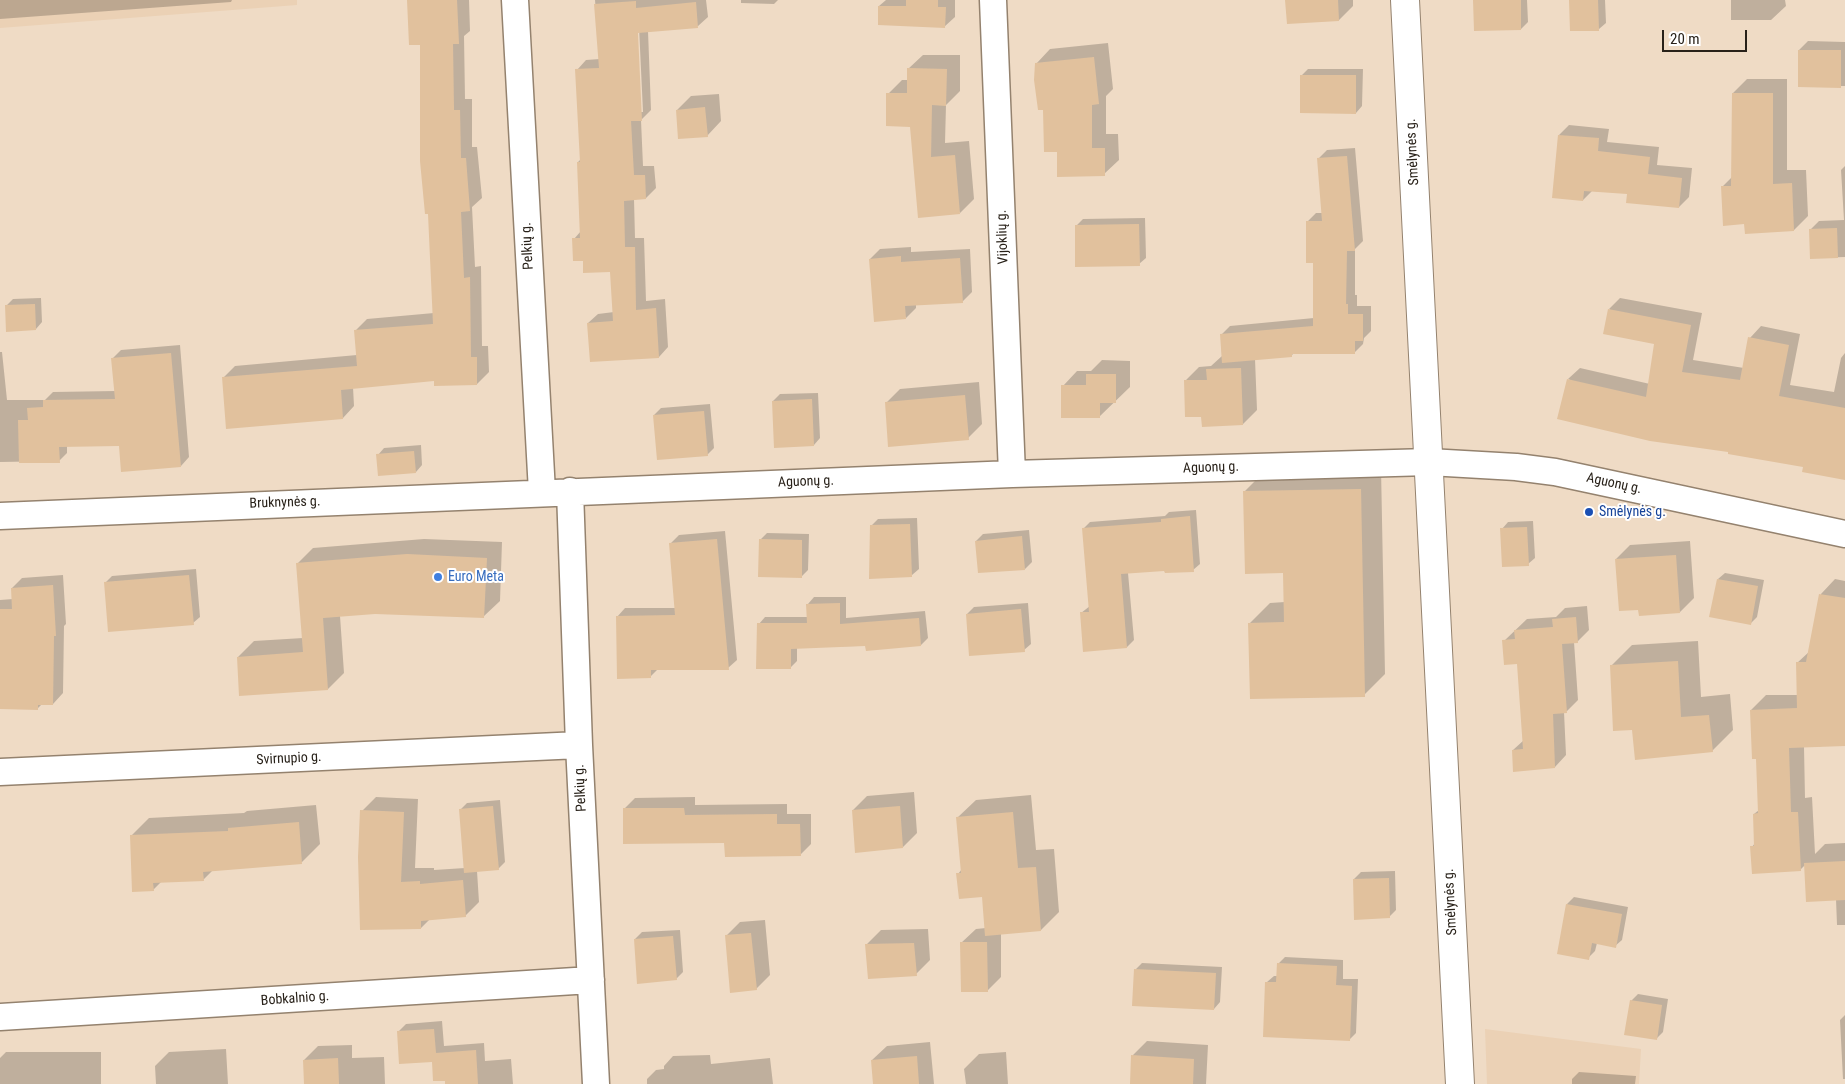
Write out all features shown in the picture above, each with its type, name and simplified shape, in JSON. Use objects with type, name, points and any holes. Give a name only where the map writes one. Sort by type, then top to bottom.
[{"type":"highway","name":"Smėlynės g.","points":[[1406,0],[1460,1084]]},
{"type":"street","name":"Pelkių g.","points":[[515,0],[542,492]]},
{"type":"street","name":"Vijoklių g.","points":[[993,0],[1012,474]]},
{"type":"street","name":"Aguonų g.","points":[[570,491],[1012,474],[1429,462],[1516,467],[1555,472],[1845,534]]},
{"type":"street","name":"Pelkių g.","points":[[570,491],[579,745],[596,1084]]},
{"type":"street","name":"Bruknynės g.","points":[[0,516],[570,491]]},
{"type":"street","name":"Svirnupio g.","points":[[0,772],[579,745]]},
{"type":"street","name":"Bobkalnio g.","points":[[0,1017],[591,980]]},
{"type":"shaded area","points":[[0,0],[297,0],[297,5],[0,28]]},
{"type":"shaded area","points":[[1485,1029],[1641,1049],[1639,1084],[1487,1084]]},
{"type":"building","points":[[407,0],[457,0],[459,44],[453,44],[454,110],[460,110],[461,158],[466,158],[470,211],[461,212],[464,278],[470,277],[471,357],[477,357],[477,385],[434,386],[434,381],[341,390],[343,419],[226,429],[222,377],[357,366],[354,330],[433,324],[428,214],[425,214],[420,161],[420,45],[409,45]]},
{"type":"building","points":[[906,0],[938,0],[938,7],[946,7],[945,28],[878,25],[878,6],[906,6]]},
{"type":"building","points":[[1285,0],[1338,0],[1339,21],[1287,24]]},
{"type":"building","points":[[1473,0],[1521,0],[1521,30],[1474,31]]},
{"type":"building","points":[[1569,0],[1598,0],[1599,31],[1570,31]]},
{"type":"building","points":[[636,1],[636,8],[696,2],[698,28],[638,33],[642,121],[631,121],[634,175],[645,175],[646,199],[624,201],[625,247],[635,247],[636,310],[656,308],[659,358],[590,362],[587,323],[613,321],[610,272],[583,273],[583,261],[573,261],[572,238],[580,238],[577,162],[580,162],[575,69],[599,68],[594,4]]},
{"type":"building","points":[[1798,50],[1841,50],[1841,88],[1798,87]]},
{"type":"building","points":[[1094,57],[1099,104],[1092,105],[1092,148],[1105,148],[1105,176],[1057,177],[1057,152],[1044,152],[1043,110],[1038,110],[1034,80],[1035,63]]},
{"type":"building","points":[[907,68],[947,69],[946,106],[932,105],[931,157],[955,155],[960,214],[918,218],[910,127],[886,126],[886,93],[907,93]]},
{"type":"building","points":[[1300,75],[1356,75],[1356,114],[1300,113]]},
{"type":"building","points":[[1732,93],[1773,93],[1773,184],[1792,183],[1794,231],[1745,234],[1744,224],[1723,226],[1721,186],[1731,186]]},
{"type":"building","points":[[705,107],[708,137],[678,139],[676,110]]},
{"type":"building","points":[[1558,135],[1599,138],[1598,151],[1650,157],[1648,174],[1682,178],[1679,208],[1626,203],[1627,194],[1584,191],[1583,201],[1552,198]]},
{"type":"building","points":[[1347,156],[1355,251],[1347,251],[1346,304],[1348,304],[1348,314],[1363,314],[1363,341],[1355,341],[1355,354],[1292,354],[1292,357],[1222,363],[1220,334],[1313,326],[1313,263],[1306,263],[1306,221],[1322,221],[1317,158]]},
{"type":"building","points":[[1139,224],[1140,266],[1075,267],[1075,225]]},
{"type":"building","points":[[1837,228],[1838,258],[1810,259],[1809,229]]},
{"type":"building","points":[[901,256],[901,262],[960,258],[963,303],[905,306],[906,319],[874,322],[869,259]]},
{"type":"building","points":[[35,304],[36,330],[6,332],[5,305]]},
{"type":"building","points":[[1608,309],[1691,325],[1682,372],[1740,380],[1748,337],[1789,345],[1779,396],[1845,408],[1845,480],[1802,472],[1803,467],[1728,454],[1728,452],[1650,441],[1557,419],[1567,379],[1646,397],[1654,344],[1603,334]]},
{"type":"building","points":[[171,353],[181,467],[121,472],[119,446],[59,447],[60,463],[19,463],[18,420],[28,420],[27,408],[43,407],[43,400],[115,399],[111,358]]},
{"type":"building","points":[[1241,368],[1243,425],[1202,427],[1201,417],[1185,417],[1184,380],[1207,380],[1206,369]]},
{"type":"building","points":[[1086,374],[1116,374],[1116,403],[1100,403],[1100,418],[1061,418],[1061,385],[1086,385]]},
{"type":"building","points":[[965,395],[969,440],[888,447],[885,402]]},
{"type":"building","points":[[812,399],[814,446],[774,448],[772,401]]},
{"type":"building","points":[[704,411],[708,456],[657,460],[653,415]]},
{"type":"building","points":[[414,451],[416,473],[378,476],[376,454]]},
{"type":"building","points":[[1361,489],[1365,697],[1250,699],[1248,623],[1284,622],[1283,573],[1245,574],[1243,491]]},
{"type":"building","points":[[1190,516],[1194,572],[1165,573],[1164,571],[1121,574],[1127,648],[1083,652],[1080,612],[1089,612],[1082,528],[1161,522],[1161,519]]},
{"type":"building","points":[[910,524],[912,577],[869,579],[870,525]]},
{"type":"building","points":[[1527,527],[1529,566],[1502,567],[1500,528]]},
{"type":"building","points":[[1022,536],[1025,570],[978,573],[975,541]]},
{"type":"building","points":[[717,539],[729,670],[651,670],[651,678],[617,679],[616,616],[675,615],[669,543]]},
{"type":"building","points":[[759,539],[802,540],[802,578],[758,577]]},
{"type":"building","points":[[407,554],[487,558],[484,618],[375,614],[323,618],[328,690],[239,696],[237,657],[303,652],[296,563]]},
{"type":"building","points":[[1676,555],[1680,613],[1639,616],[1638,610],[1619,611],[1615,559]]},
{"type":"building","points":[[189,575],[194,625],[108,632],[104,582]]},
{"type":"building","points":[[1717,579],[1758,586],[1751,625],[1709,617]]},
{"type":"building","points":[[53,585],[56,636],[54,636],[53,705],[38,705],[38,710],[0,709],[0,609],[12,609],[11,588]]},
{"type":"building","points":[[1819,594],[1845,598],[1845,746],[1789,748],[1791,812],[1798,812],[1801,871],[1752,874],[1750,846],[1754,846],[1753,814],[1758,813],[1756,759],[1752,759],[1750,710],[1797,708],[1796,662],[1806,662]]},
{"type":"building","points":[[840,603],[840,624],[919,618],[921,646],[866,651],[865,646],[791,649],[791,669],[756,669],[757,623],[807,623],[806,604]]},
{"type":"building","points":[[1021,609],[1025,652],[969,656],[966,614]]},
{"type":"building","points":[[1576,617],[1578,643],[1562,644],[1567,713],[1553,714],[1555,768],[1513,772],[1512,750],[1523,749],[1517,664],[1504,665],[1502,640],[1515,639],[1514,630],[1553,627],[1552,619]]},
{"type":"building","points":[[1678,661],[1681,717],[1709,715],[1713,752],[1635,760],[1632,730],[1613,731],[1610,665]]},
{"type":"building","points":[[493,806],[499,870],[464,873],[459,809]]},
{"type":"building","points":[[900,806],[903,848],[855,853],[852,810]]},
{"type":"building","points":[[623,808],[684,808],[685,815],[777,814],[777,824],[800,824],[801,856],[725,857],[724,843],[623,844]]},
{"type":"building","points":[[360,810],[404,812],[401,882],[420,881],[420,884],[463,880],[466,917],[421,921],[421,929],[360,930],[358,857]]},
{"type":"building","points":[[1013,812],[1018,868],[1036,867],[1041,931],[985,936],[982,897],[959,899],[956,873],[961,873],[956,817]]},
{"type":"building","points":[[299,822],[302,864],[203,872],[204,881],[153,883],[154,891],[132,892],[130,835],[228,831],[228,828]]},
{"type":"building","points":[[1845,861],[1845,900],[1806,902],[1804,863]]},
{"type":"building","points":[[1389,878],[1390,918],[1354,920],[1353,879]]},
{"type":"building","points":[[1566,904],[1622,914],[1616,948],[1592,943],[1589,960],[1557,954]]},
{"type":"building","points":[[751,933],[757,990],[730,993],[725,935]]},
{"type":"building","points":[[673,936],[677,980],[637,984],[634,939]]},
{"type":"building","points":[[960,942],[987,942],[988,992],[961,992]]},
{"type":"building","points":[[914,943],[917,976],[868,979],[865,944]]},
{"type":"building","points":[[1277,963],[1337,966],[1336,985],[1352,986],[1350,1041],[1263,1037],[1265,982],[1276,982]]},
{"type":"building","points":[[1134,969],[1216,973],[1214,1010],[1132,1006]]},
{"type":"building","points":[[1630,1000],[1662,1005],[1657,1040],[1624,1035]]},
{"type":"building","points":[[434,1029],[436,1053],[476,1050],[478,1084],[445,1084],[445,1081],[433,1081],[432,1062],[399,1064],[397,1031]]},
{"type":"building","points":[[1131,1055],[1194,1059],[1193,1084],[1130,1084]]},
{"type":"building","points":[[917,1056],[919,1084],[873,1084],[871,1060]]},
{"type":"building","points":[[338,1058],[339,1084],[304,1084],[303,1060]]},
{"type":"place","name":"Smėlynės g.","points":[[1589,512]]},
{"type":"place","name":"Euro Meta","points":[[438,577]]}]
